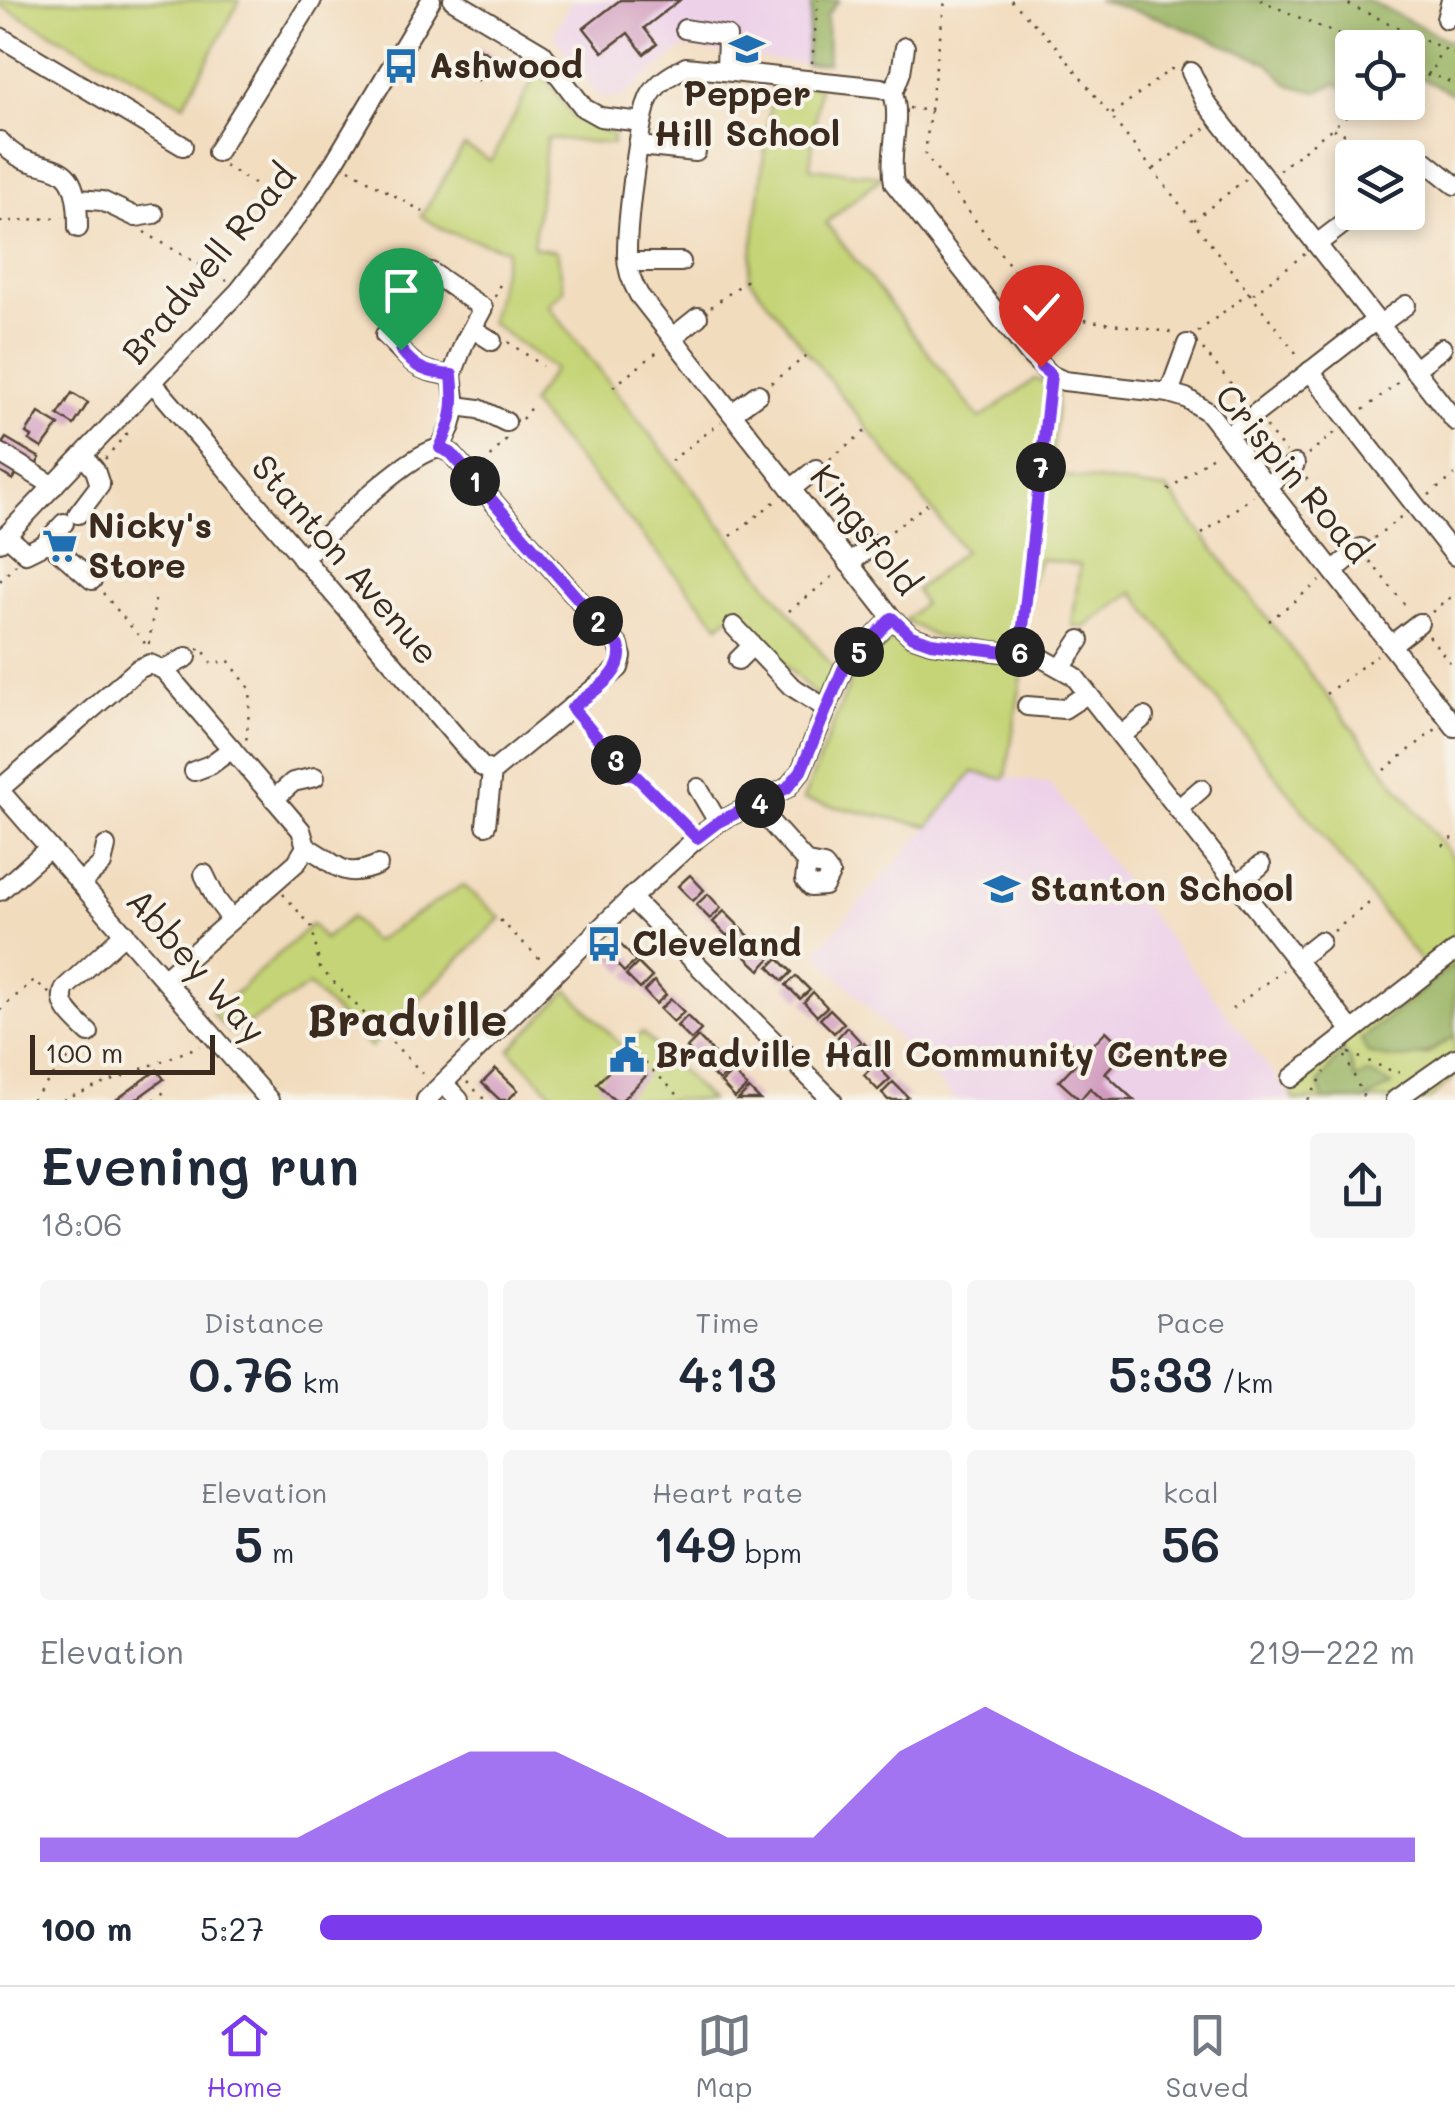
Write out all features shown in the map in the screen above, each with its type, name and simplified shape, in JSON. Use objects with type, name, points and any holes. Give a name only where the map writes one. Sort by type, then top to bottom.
[{"type":"street","points":[[217,152],[312,0]]},
{"type":"street","name":"Bradwell Road","points":[[3,539],[239,290],[335,161],[432,0]]},
{"type":"street","points":[[453,0],[542,52],[584,108],[600,117],[642,122]]},
{"type":"street","points":[[1446,19],[1451,0]]},
{"type":"street","points":[[684,29],[727,36],[726,69],[881,88],[893,93]]},
{"type":"street","points":[[0,37],[183,146]]},
{"type":"street","points":[[905,46],[893,93],[897,106],[890,163],[894,183],[1030,356],[1051,375]]},
{"type":"street","name":"Kingsfold","points":[[726,69],[686,67],[665,78],[649,97],[642,122],[628,262],[630,279],[639,295],[892,618],[911,636],[931,643],[1040,657],[1062,667],[1088,694],[1352,1031]]},
{"type":"street","points":[[1191,72],[1218,119],[1455,421]]},
{"type":"street","points":[[0,141],[14,157],[58,168],[71,180],[78,215],[102,201],[136,217],[154,214]]},
{"type":"street","points":[[639,146],[696,152]]},
{"type":"street","points":[[1425,162],[1455,185]]},
{"type":"street","points":[[1317,244],[1335,230]]},
{"type":"street","points":[[628,262],[681,262]]},
{"type":"street","points":[[431,272],[484,308],[452,375],[456,406],[440,448]]},
{"type":"street","points":[[1229,439],[1310,371],[1406,305]]},
{"type":"street","points":[[673,338],[698,318]]},
{"type":"street","points":[[472,330],[492,341]]},
{"type":"street","points":[[385,334],[412,365],[452,375]]},
{"type":"street","points":[[1169,394],[1186,344]]},
{"type":"street","points":[[1414,370],[1442,348]]},
{"type":"street","points":[[1310,371],[1455,556]]},
{"type":"street","name":"Crispin Road","points":[[1051,375],[1081,384],[1186,398],[1208,412],[1453,720]]},
{"type":"street","name":"Stanton Avenue","points":[[153,383],[480,766],[492,772]]},
{"type":"street","points":[[732,413],[758,394]]},
{"type":"street","points":[[456,406],[480,409],[513,424]]},
{"type":"street","points":[[302,559],[400,472],[440,448],[451,453],[619,646],[619,668],[492,772],[486,826]]},
{"type":"street","points":[[0,453],[54,486]]},
{"type":"street","points":[[3,539],[26,553],[47,541],[71,518],[100,485],[96,470],[84,455]]},
{"type":"street","points":[[1266,486],[1295,464]]},
{"type":"street","points":[[791,489],[816,469]]},
{"type":"street","points":[[47,541],[92,580]]},
{"type":"street","points":[[850,564],[874,544]]},
{"type":"street","points":[[1332,571],[1361,548]]},
{"type":"street","points":[[459,1100],[440,1085],[631,898],[718,822],[787,788],[801,771],[843,669],[892,618]]},
{"type":"street","points":[[1390,645],[1418,622]]},
{"type":"street","points":[[734,626],[792,686],[827,709]]},
{"type":"street","points":[[1062,667],[1080,640]]},
{"type":"street","points":[[738,660],[752,646]]},
{"type":"street","points":[[164,670],[188,657]]},
{"type":"street","points":[[0,790],[138,670],[150,664],[164,670],[302,830],[306,847],[298,862],[164,979]]},
{"type":"street","points":[[1027,706],[1064,710],[1088,694]]},
{"type":"street","points":[[1121,736],[1144,717]]},
{"type":"street","points":[[194,771],[234,752]]},
{"type":"street","points":[[274,799],[293,782],[315,778]]},
{"type":"street","points":[[698,788],[718,822]]},
{"type":"street","points":[[1178,809],[1201,789]]},
{"type":"street","name":"Abbey Way","points":[[0,790],[214,1036],[261,1097]]},
{"type":"street","points":[[762,802],[772,824],[806,863]]},
{"type":"street","name":"Abbey Way","points":[[81,883],[102,864],[106,846]]},
{"type":"street","points":[[306,847],[326,857],[338,870],[349,873],[378,866]]},
{"type":"street","points":[[0,890],[49,848]]},
{"type":"street","points":[[1238,884],[1261,865]]},
{"type":"street","points":[[204,874],[216,899],[232,919]]},
{"type":"street","points":[[631,898],[832,1100]]},
{"type":"street","points":[[89,1034],[63,1005],[61,996],[65,988],[126,934]]},
{"type":"street","points":[[1296,960],[1320,941]]},
{"type":"street","points":[[1292,1078],[1455,952]]},
{"type":"street","points":[[1396,1100],[1455,1058]]},
{"type":"path","points":[[811,79],[818,0]]},
{"type":"path","points":[[930,112],[945,0]]},
{"type":"path","points":[[1012,0],[1056,46],[1310,371]]},
{"type":"path","points":[[1260,0],[1335,33]]},
{"type":"path","points":[[1339,0],[1455,54]]},
{"type":"path","points":[[1425,79],[1442,48]]},
{"type":"path","points":[[1111,115],[1171,69],[1191,72]]},
{"type":"path","points":[[1425,73],[1455,84]]},
{"type":"path","points":[[1153,170],[1218,119]]},
{"type":"path","points":[[1193,221],[1342,120]]},
{"type":"path","points":[[1332,128],[1358,140]]},
{"type":"path","points":[[217,152],[217,160],[300,213]]},
{"type":"path","points":[[335,161],[423,212]]},
{"type":"path","points":[[0,222],[78,215]]},
{"type":"path","points":[[132,226],[194,259],[239,290]]},
{"type":"path","points":[[1186,344],[1317,244]]},
{"type":"path","points":[[698,318],[750,278]]},
{"type":"path","points":[[613,387],[673,338]]},
{"type":"path","points":[[492,341],[505,340],[543,366]]},
{"type":"path","points":[[758,394],[809,354]]},
{"type":"path","points":[[1020,654],[1051,375]]},
{"type":"path","points":[[471,476],[492,459],[513,424],[532,406]]},
{"type":"path","points":[[671,460],[732,413]]},
{"type":"path","points":[[816,469],[868,429]]},
{"type":"path","points":[[1168,490],[1229,439]]},
{"type":"path","points":[[1202,534],[1266,486]]},
{"type":"path","points":[[731,536],[791,489]]},
{"type":"path","points":[[874,544],[927,504]]},
{"type":"path","points":[[789,610],[850,564]]},
{"type":"path","points":[[1269,621],[1332,571]]},
{"type":"path","points":[[92,580],[148,646],[155,600]]},
{"type":"path","points":[[1418,622],[1455,594]]},
{"type":"path","points":[[1326,694],[1390,645]]},
{"type":"path","points":[[188,657],[202,648],[212,664],[228,660],[251,690],[246,747],[234,752]]},
{"type":"path","points":[[572,708],[628,774],[634,774],[697,838]]},
{"type":"path","points":[[1384,770],[1453,720]]},
{"type":"path","points":[[1443,846],[1455,836]]},
{"type":"path","points":[[273,883],[312,927],[320,968],[440,1085],[484,1100]]},
{"type":"path","points":[[1320,941],[1373,900]]},
{"type":"path","points":[[500,920],[555,974]]},
{"type":"path","points":[[1232,1009],[1296,960]]},
{"type":"path","points":[[0,1010],[34,980],[49,994],[61,996]]},
{"type":"path","points":[[32,1100],[89,1034]]},
{"type":"path","points":[[62,1100],[197,1048],[214,1036]]},
{"type":"path","points":[[628,1038],[630,1048],[682,1100]]},
{"type":"path","points":[[1337,1057],[1343,1050]]},
{"type":"path","points":[[1343,1050],[1397,1073],[1404,1069]]},
{"type":"path","points":[[1343,1050],[1365,1100]]},
{"type":"path","points":[[1308,1100],[1325,1072]]},
{"type":"path","points":[[153,1100],[170,1088]]},
{"type":"shaded area","name":"Pepper Hill School","points":[[572,0],[812,0],[805,64],[683,48],[620,98],[605,98],[593,89],[553,35]]},
{"type":"shaded area","name":"Stanton School","points":[[973,772],[1050,784],[1293,1100],[955,1100],[816,952]]},
{"type":"green space","points":[[0,0],[240,0],[184,104],[0,5]]},
{"type":"green space","points":[[812,0],[839,0],[827,15],[828,63],[805,64]]},
{"type":"green space","points":[[1097,0],[1367,0],[1455,44],[1455,95],[1425,80],[1425,30],[1335,30],[1335,84],[1317,92],[1289,85],[1268,63],[1159,18]]},
{"type":"green space","points":[[539,68],[572,116],[613,135],[613,144],[547,138],[533,247],[557,251],[564,290],[548,305],[835,670],[818,698],[734,613],[719,625],[530,404],[554,369],[490,322],[507,250],[448,232],[421,216],[464,146],[491,161]]},
{"type":"green space","points":[[773,81],[819,87],[810,168],[883,176],[826,223],[980,419],[1035,379],[1058,387],[1051,474],[1168,490],[1455,861],[1455,944],[1425,967],[1133,592],[1084,628],[1072,625],[1080,565],[1040,559],[1019,616],[1018,647],[935,637],[905,620],[923,604],[916,590],[964,551],[749,278]]},
{"type":"green space","points":[[894,636],[913,650],[1024,663],[1006,777],[973,772],[929,826],[803,800],[855,670]]},
{"type":"green space","points":[[463,885],[501,918],[371,1047],[309,986],[232,1034],[212,1014],[312,924],[324,939],[351,917],[373,942]]},
{"type":"green space","points":[[1455,951],[1455,964],[1361,1039],[1425,1056],[1455,1036],[1455,1076],[1429,1100],[1365,1100],[1390,1086],[1354,1079],[1350,1059],[1343,1051],[1319,1083],[1324,1100],[1293,1100],[1292,1078]]},
{"type":"green space","points":[[1455,964],[1455,1036],[1433,1050],[1404,1059],[1368,1053],[1361,1039]]},
{"type":"green space","points":[[568,990],[625,1049],[642,1032],[710,1100],[559,1100],[510,1050]]},
{"type":"green space","points":[[1343,1050],[1350,1059],[1355,1079],[1368,1073],[1392,1085],[1365,1100],[1324,1100],[1319,1083]]},
{"type":"building","points":[[620,0],[680,0],[644,28],[657,44],[644,54],[628,33],[603,52],[584,28]]},
{"type":"building","points":[[477,47],[492,56],[478,80],[463,71]]},
{"type":"building","points":[[72,393],[88,403],[74,425],[58,415]]},
{"type":"building","points":[[39,413],[59,425],[42,448],[29,440],[32,437],[26,433]]},
{"type":"building","points":[[6,438],[40,458],[33,470],[0,447]]},
{"type":"building","points":[[0,463],[19,470],[13,480],[0,472]]},
{"type":"building","points":[[690,875],[704,890],[693,901],[678,886]]},
{"type":"building","points":[[708,894],[721,908],[710,919],[696,905]]},
{"type":"building","points":[[724,911],[738,925],[727,936],[713,922]]},
{"type":"building","points":[[741,928],[755,942],[743,954],[729,939]]},
{"type":"building","points":[[621,945],[636,961],[624,972],[609,956]]},
{"type":"building","points":[[758,945],[771,958],[760,970],[746,957]]},
{"type":"building","points":[[778,958],[792,972],[783,981],[769,967]]},
{"type":"building","points":[[638,963],[652,977],[640,989],[626,975]]},
{"type":"building","points":[[796,976],[810,990],[800,999],[786,985]]},
{"type":"building","points":[[654,981],[666,995],[656,1004],[644,991]]},
{"type":"building","points":[[813,992],[827,1007],[817,1016],[804,1002]]},
{"type":"building","points":[[671,999],[684,1012],[673,1022],[660,1009]]},
{"type":"building","points":[[830,1009],[844,1023],[834,1033],[820,1019]]},
{"type":"building","points":[[687,1016],[701,1030],[691,1040],[677,1026]]},
{"type":"building","points":[[847,1027],[861,1042],[852,1051],[838,1037]]},
{"type":"building","points":[[1106,1031],[1126,1050],[1105,1073],[1134,1100],[1103,1100],[1090,1088],[1080,1100],[1059,1081],[1075,1064],[1062,1053],[1070,1043],[1083,1055]]},
{"type":"building","points":[[698,1037],[713,1052],[701,1063],[687,1048]]},
{"type":"building","points":[[864,1043],[878,1058],[868,1067],[854,1053]]},
{"type":"building","points":[[625,1055],[646,1076],[622,1100],[614,1100],[597,1083]]},
{"type":"building","points":[[716,1055],[731,1070],[719,1081],[704,1066]]},
{"type":"building","points":[[875,1064],[890,1079],[878,1090],[864,1075]]},
{"type":"building","points":[[496,1069],[518,1090],[508,1100],[500,1100],[482,1083]]},
{"type":"building","points":[[157,1070],[164,1079],[135,1100],[116,1100]]},
{"type":"building","points":[[733,1072],[747,1087],[735,1098],[721,1083]]},
{"type":"building","points":[[893,1082],[908,1097],[888,1100],[882,1093]]},
{"type":"building","points":[[749,1089],[760,1100],[738,1100]]},
{"type":"place","name":"Pepper Hill School","points":[[747,49]]},
{"type":"place","name":"Ashwood","points":[[401,66]]},
{"type":"place","name":"Nicky's Store","points":[[60,546]]},
{"type":"place","name":"Stanton School","points":[[1002,889]]},
{"type":"place","name":"Cleveland","points":[[604,944]]},
{"type":"place","name":"Bradville Hall Community Centre","points":[[627,1055]]},
{"type":"district","name":"Bradville","points":[[407,1020]]},
{"type":"route","points":[[401,350],[412,365],[424,371],[452,375],[456,406],[440,448],[451,453],[619,646],[619,668],[572,708],[628,774],[634,774],[697,838],[718,822],[787,788],[801,771],[843,669],[892,618],[911,636],[931,643],[1020,654],[1051,375],[1041,367]]}]
